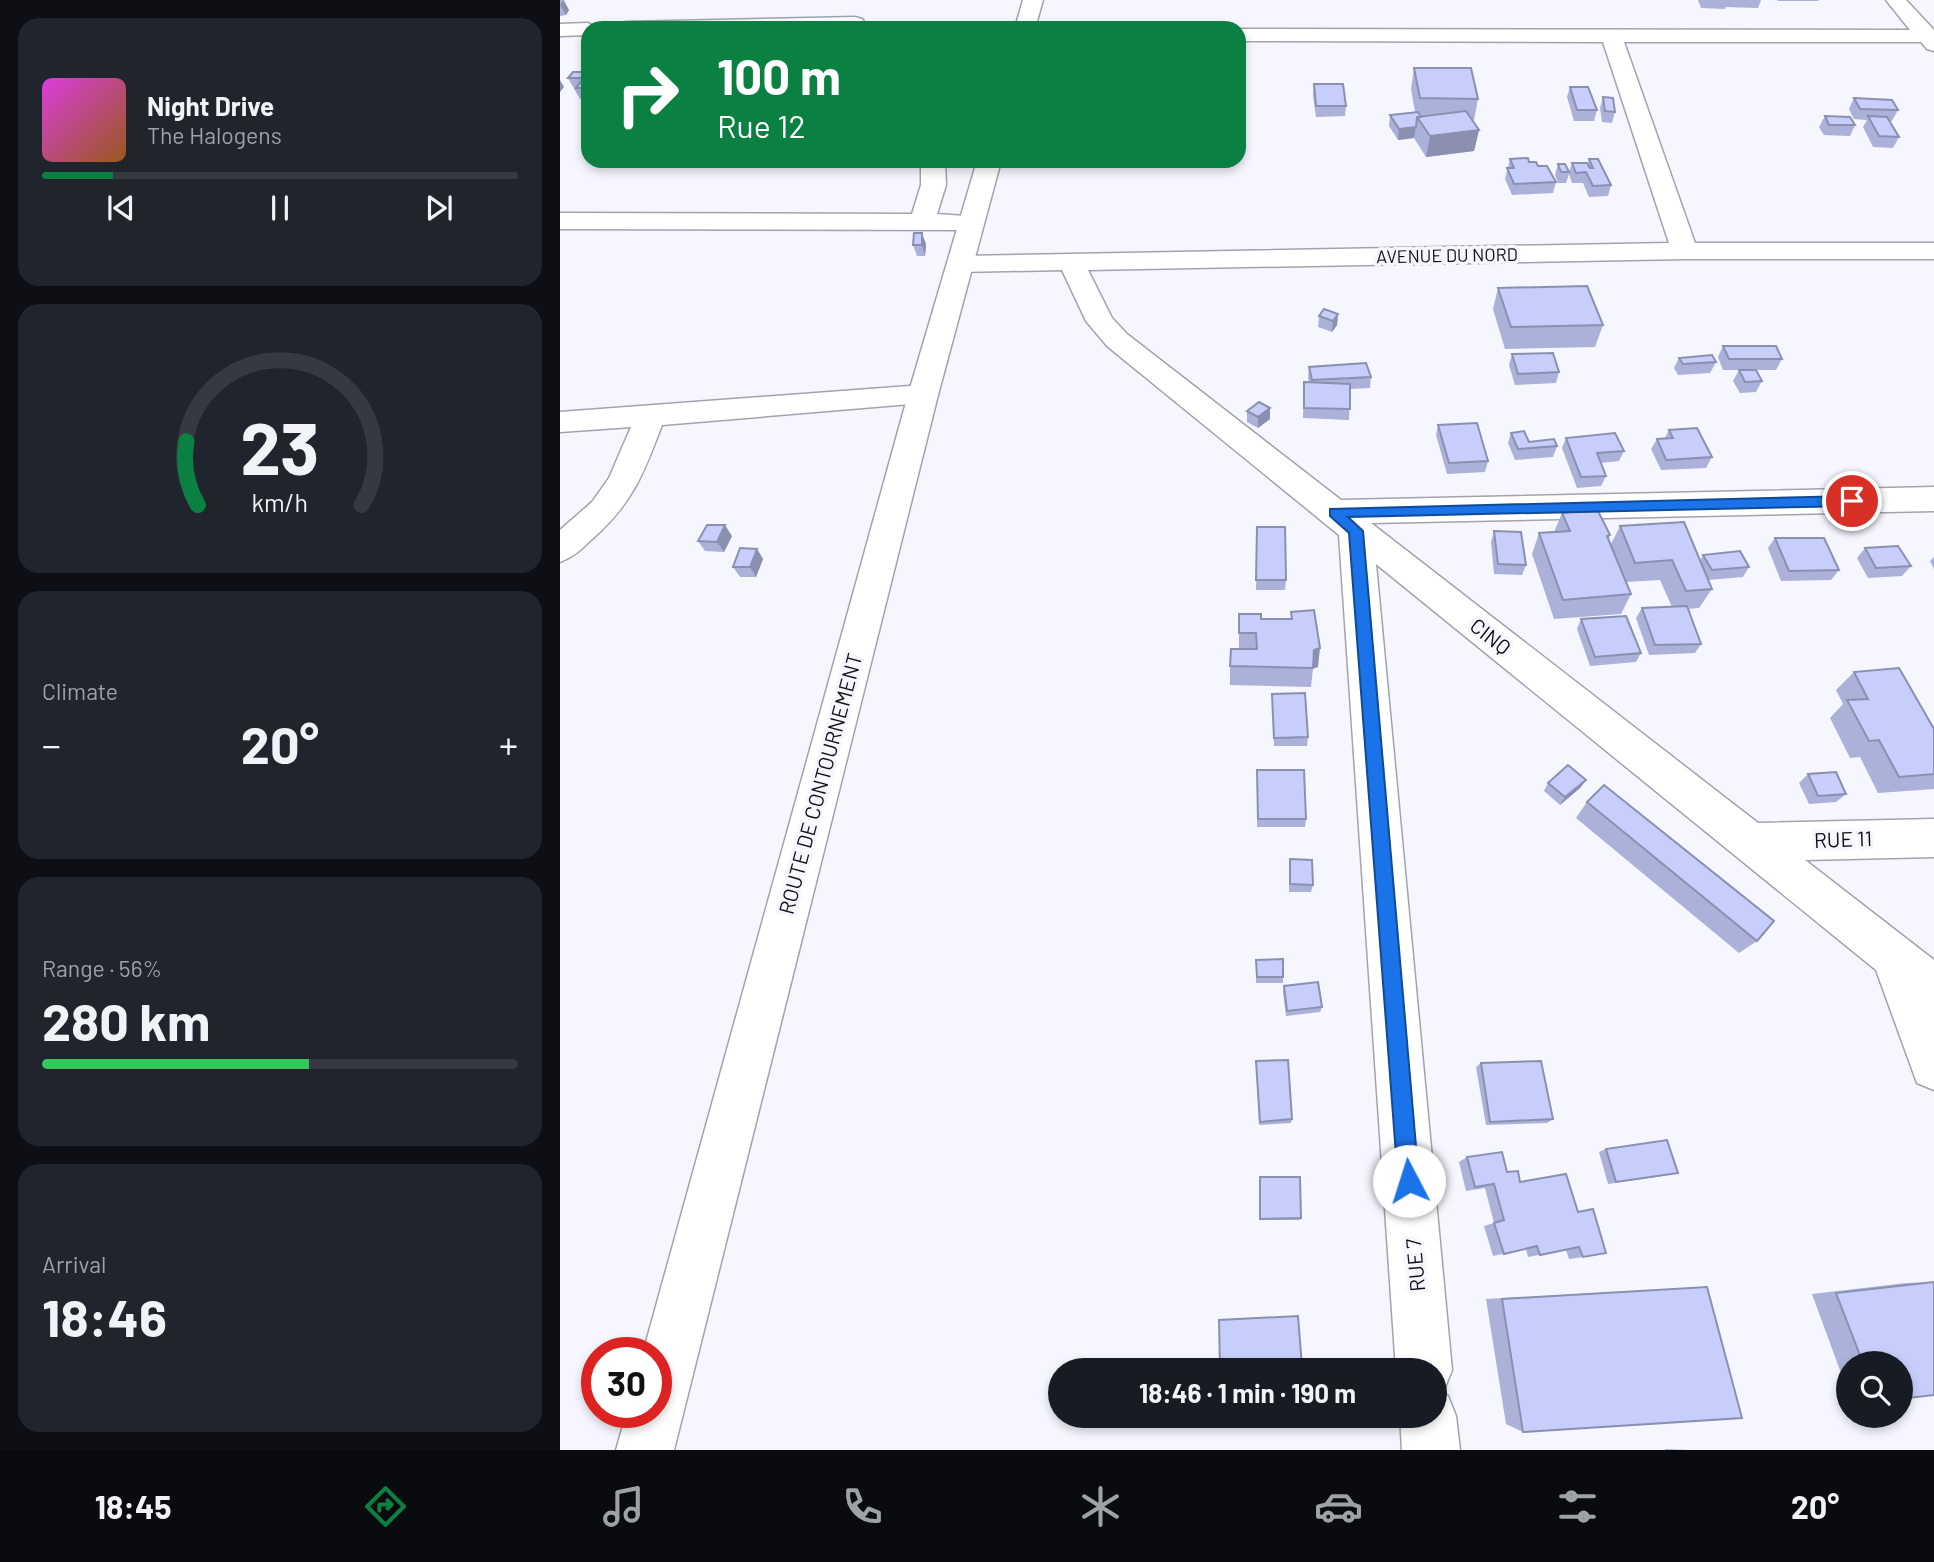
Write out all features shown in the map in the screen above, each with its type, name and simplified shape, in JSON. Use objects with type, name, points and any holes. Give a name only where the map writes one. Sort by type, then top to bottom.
[{"type":"street","points":[[845,0],[855,21]]},
{"type":"street","points":[[1028,21],[1033,0]]},
{"type":"street","points":[[1896,0],[1931,39]]},
{"type":"street","points":[[560,30],[581,29]]},
{"type":"street","points":[[1246,35],[1611,35],[1931,39]]},
{"type":"street","points":[[1611,35],[1685,251]]},
{"type":"street","points":[[922,222],[934,190],[934,168]]},
{"type":"street","name":"ROUTE DE CONTOURNEMENT","points":[[672,1349],[923,396],[987,168]]},
{"type":"street","points":[[560,222],[971,222]]},
{"type":"street","name":"AVENUE DU NORD","points":[[960,264],[1685,251],[1934,251]]},
{"type":"street","name":"CINQ","points":[[1072,263],[1100,321],[1117,340],[1934,988]]},
{"type":"street","points":[[560,422],[923,396]]},
{"type":"street","points":[[560,549],[604,510],[624,482],[651,415]]},
{"type":"street","points":[[1345,522],[1934,499]]},
{"type":"street","name":"RUE 7","points":[[1345,522],[1423,1358]]},
{"type":"street","name":"RUE 11","points":[[1752,842],[1934,838]]},
{"type":"street","points":[[1894,957],[1934,1066]]},
{"type":"street","name":"ROUTE DE CONTOURNEMENT","points":[[645,1450],[651,1428]]},
{"type":"street","points":[[1429,1428],[1431,1450]]},
{"type":"building","points":[[1414,68],[1471,68],[1478,99],[1420,98]]},
{"type":"building","points":[[573,72],[581,72],[581,78],[568,78]]},
{"type":"building","points":[[1314,84],[1343,84],[1346,106],[1316,106]]},
{"type":"building","points":[[1570,87],[1588,87],[1597,110],[1577,110]]},
{"type":"building","points":[[1603,97],[1613,98],[1615,112],[1605,111]]},
{"type":"building","points":[[1854,98],[1892,100],[1898,110],[1860,109]]},
{"type":"building","points":[[1466,111],[1479,130],[1430,136],[1417,117]]},
{"type":"building","points":[[1418,112],[1421,117],[1417,117],[1416,127],[1399,129],[1390,115]]},
{"type":"building","points":[[1825,116],[1850,117],[1855,125],[1829,125]]},
{"type":"building","points":[[1868,116],[1887,117],[1899,137],[1879,136]]},
{"type":"building","points":[[1528,158],[1529,162],[1536,162],[1538,166],[1547,166],[1556,182],[1514,184],[1507,168],[1514,168],[1510,159]]},
{"type":"building","points":[[1589,159],[1598,159],[1611,185],[1593,186],[1586,172],[1576,173],[1572,163],[1587,163],[1593,168]]},
{"type":"building","points":[[1558,164],[1565,164],[1569,172],[1561,172]]},
{"type":"building","points":[[914,233],[922,233],[922,245],[913,245]]},
{"type":"building","points":[[1587,286],[1603,325],[1511,327],[1498,288]]},
{"type":"building","points":[[1324,309],[1338,314],[1333,321],[1319,316]]},
{"type":"building","points":[[1723,346],[1776,346],[1782,359],[1729,359]]},
{"type":"building","points":[[1553,353],[1559,372],[1518,374],[1512,354]]},
{"type":"building","points":[[1712,355],[1716,362],[1683,364],[1679,358]]},
{"type":"building","points":[[1366,363],[1371,377],[1312,380],[1309,367]]},
{"type":"building","points":[[1739,370],[1756,370],[1762,381],[1745,382]]},
{"type":"building","points":[[1304,382],[1350,384],[1350,409],[1304,408]]},
{"type":"building","points":[[1259,402],[1270,408],[1258,417],[1247,411]]},
{"type":"building","points":[[1477,423],[1488,461],[1449,463],[1438,425]]},
{"type":"building","points":[[1697,428],[1712,457],[1666,460],[1657,439],[1673,438],[1669,430]]},
{"type":"building","points":[[1524,431],[1529,442],[1554,439],[1557,446],[1518,449],[1511,433]]},
{"type":"building","points":[[1615,433],[1624,451],[1597,453],[1606,476],[1581,477],[1566,438]]},
{"type":"building","points":[[1597,509],[1610,535],[1607,536],[1631,594],[1563,600],[1539,533],[1570,531],[1562,513]]},
{"type":"building","points":[[1684,522],[1712,589],[1686,591],[1672,560],[1635,563],[1620,526]]},
{"type":"building","points":[[707,525],[725,525],[717,542],[698,541]]},
{"type":"building","points":[[1257,527],[1285,527],[1286,580],[1256,580]]},
{"type":"building","points":[[1494,531],[1521,532],[1526,565],[1498,564]]},
{"type":"building","points":[[1775,538],[1824,538],[1839,570],[1789,571]]},
{"type":"building","points":[[1898,546],[1911,566],[1876,568],[1865,548]]},
{"type":"building","points":[[740,548],[757,549],[750,567],[733,567]]},
{"type":"building","points":[[1740,551],[1749,567],[1712,570],[1703,555]]},
{"type":"building","points":[[1687,606],[1701,644],[1655,645],[1642,608]]},
{"type":"building","points":[[1314,610],[1320,648],[1314,650],[1313,668],[1230,666],[1231,649],[1257,649],[1256,633],[1239,633],[1239,614],[1261,614],[1261,619],[1292,619],[1291,612]]},
{"type":"building","points":[[1626,616],[1641,653],[1595,657],[1581,619]]},
{"type":"building","points":[[1899,668],[1934,729],[1934,774],[1899,777],[1879,740],[1869,741],[1847,700],[1868,699],[1854,672]]},
{"type":"building","points":[[1305,693],[1308,737],[1274,738],[1272,694]]},
{"type":"building","points":[[1568,765],[1586,780],[1565,797],[1548,783]]},
{"type":"building","points":[[1257,770],[1304,770],[1306,819],[1258,819]]},
{"type":"building","points":[[1836,772],[1846,794],[1818,796],[1808,774]]},
{"type":"building","points":[[1604,785],[1774,921],[1757,941],[1587,802]]},
{"type":"building","points":[[1290,859],[1312,860],[1313,885],[1290,884]]},
{"type":"building","points":[[1283,959],[1283,977],[1257,977],[1256,960]]},
{"type":"building","points":[[1318,982],[1322,1007],[1287,1011],[1284,986]]},
{"type":"building","points":[[1288,1060],[1292,1119],[1260,1122],[1256,1061]]},
{"type":"building","points":[[1541,1061],[1553,1119],[1490,1122],[1481,1063]]},
{"type":"building","points":[[1667,1140],[1678,1173],[1616,1182],[1606,1149]]},
{"type":"building","points":[[1502,1152],[1507,1172],[1518,1171],[1520,1182],[1566,1174],[1578,1212],[1593,1209],[1606,1253],[1583,1257],[1579,1247],[1540,1255],[1537,1246],[1504,1254],[1494,1223],[1504,1220],[1494,1184],[1475,1187],[1467,1157]]},
{"type":"building","points":[[1260,1177],[1300,1177],[1301,1218],[1260,1219]]},
{"type":"building","points":[[1934,1282],[1934,1395],[1913,1397],[1913,1351],[1858,1351],[1836,1293]]},
{"type":"building","points":[[1707,1287],[1742,1418],[1523,1432],[1502,1299]]},
{"type":"building","points":[[1298,1316],[1301,1358],[1220,1358],[1219,1320]]},
{"type":"route","points":[[1409,1181],[1356,531],[1335,512],[1852,501]]}]
